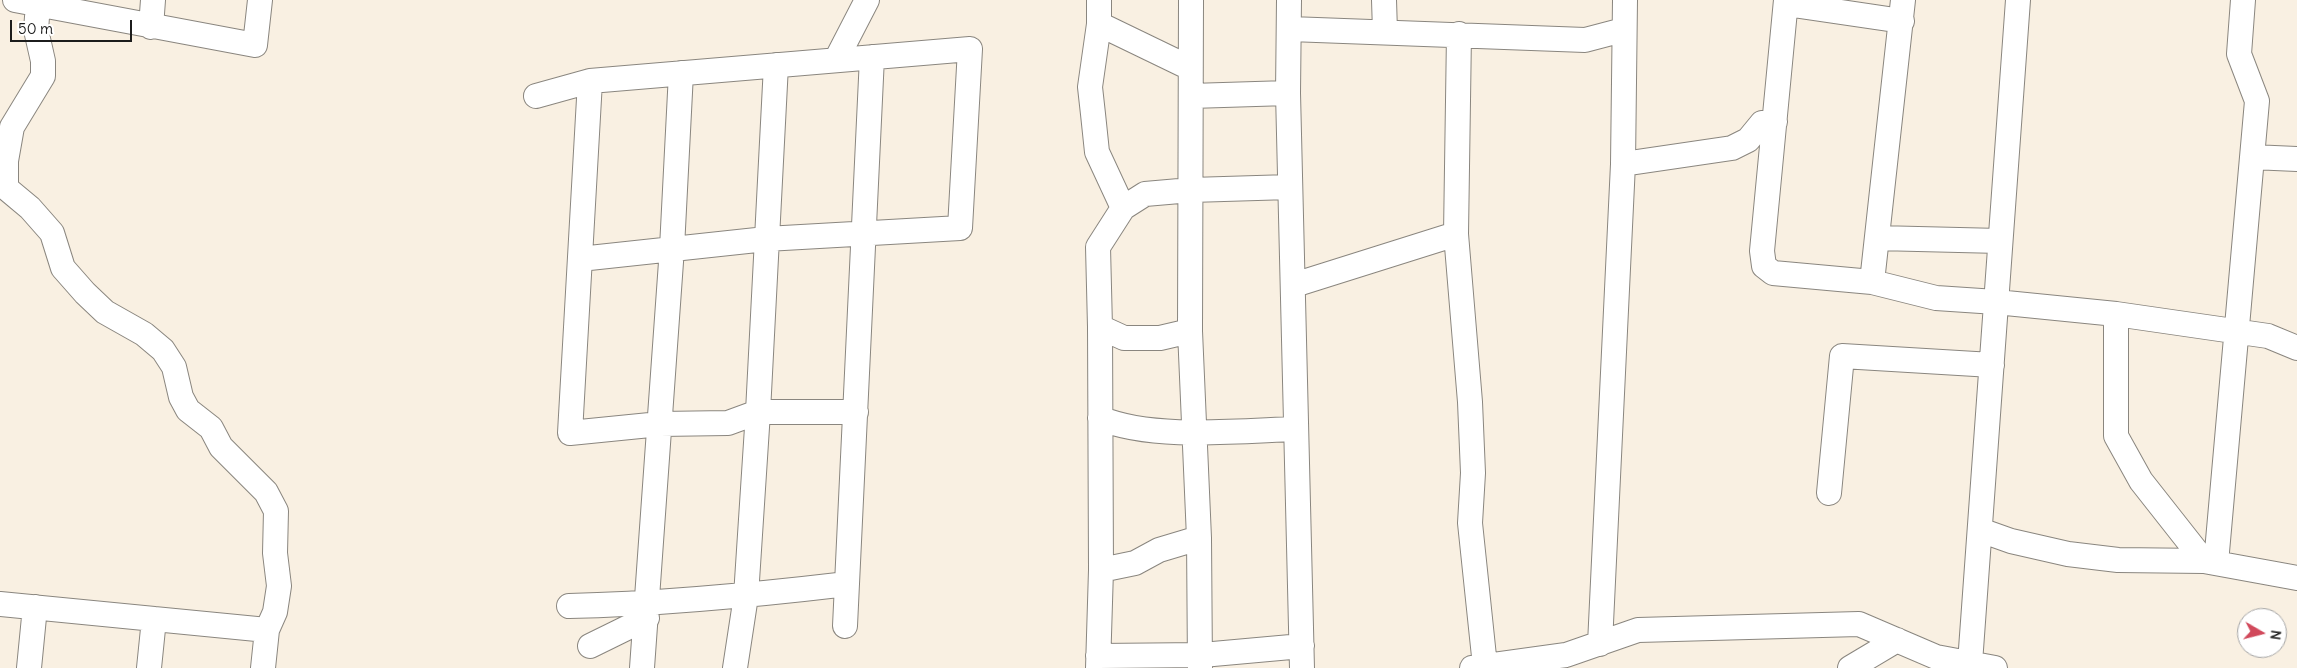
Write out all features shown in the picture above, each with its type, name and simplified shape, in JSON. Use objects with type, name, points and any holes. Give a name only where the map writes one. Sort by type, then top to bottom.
[{"type":"street","points":[[15,0],[255,45],[260,0]]},
{"type":"street","points":[[151,27],[153,0]]},
{"type":"street","points":[[836,60],[868,0]]},
{"type":"street","points":[[1099,0],[1099,24],[1090,86],[1097,152],[1122,208]]},
{"type":"street","points":[[1191,0],[1190,331],[1199,538],[1201,662]]},
{"type":"street","points":[[1289,0],[1288,93],[1302,657],[1201,662],[1098,662],[1101,570],[1098,247],[1122,208],[1145,194],[1190,190],[1290,186]]},
{"type":"street","points":[[1384,0],[1385,32]]},
{"type":"street","points":[[1600,644],[1623,164],[1624,0]]},
{"type":"street","points":[[1970,663],[2018,0]]},
{"type":"street","points":[[2210,562],[2236,331],[2257,101],[2239,54],[2243,0]]},
{"type":"street","points":[[1872,282],[1902,10],[1786,2],[1762,251],[1764,266],[1773,273],[1872,282],[1936,298],[2116,314],[2236,331],[2268,336],[2297,348]]},
{"type":"street","points":[[38,4],[36,30],[43,61],[43,76],[12,126],[6,161],[6,188],[30,208],[52,233],[62,268],[85,293],[105,312],[144,334],[164,350],[174,367],[181,397],[188,410],[211,428],[220,447],[266,492],[276,511],[275,553],[278,586],[275,612],[267,630],[263,668]]},
{"type":"street","points":[[1099,24],[1190,68]]},
{"type":"street","points":[[1290,29],[1585,40],[1623,30]]},
{"type":"street","points":[[1459,34],[1456,234],[1470,402],[1473,473],[1470,523],[1479,667],[1566,655],[1638,630],[1859,624],[1936,657],[1995,668]]},
{"type":"street","points":[[536,96],[590,81],[970,49],[960,228],[766,239],[580,259]]},
{"type":"street","points":[[845,626],[872,57]]},
{"type":"street","points":[[735,668],[746,596],[758,412],[776,65]]},
{"type":"street","points":[[642,668],[648,611],[672,248],[681,73]]},
{"type":"street","points":[[590,81],[570,433],[660,424],[728,423],[758,412],[856,412]]},
{"type":"street","points":[[1191,96],[1288,93]]},
{"type":"street","points":[[1623,164],[1732,148],[1748,140],[1762,124],[1774,122]]},
{"type":"street","points":[[2252,158],[2297,159]]},
{"type":"street","points":[[1294,285],[1456,234]]},
{"type":"street","points":[[1877,238],[2000,241]]},
{"type":"street","points":[[2116,314],[2116,436],[2141,481],[2210,562]]},
{"type":"street","points":[[1100,327],[1124,338],[1160,338],[1190,331]]},
{"type":"street","points":[[1829,493],[1842,356],[1992,365]]},
{"type":"street","points":[[1100,418],[1126,427],[1194,432],[1295,429]]},
{"type":"street","points":[[1980,530],[2011,541],[2068,554],[2118,560],[2210,562],[2297,578]]},
{"type":"street","points":[[1101,570],[1135,562],[1159,550],[1199,538]]},
{"type":"street","points":[[569,606],[648,611],[746,596],[847,584]]},
{"type":"street","points":[[0,604],[267,630]]},
{"type":"street","points":[[29,668],[34,608]]},
{"type":"street","points":[[590,646],[648,611]]},
{"type":"street","points":[[149,668],[154,619]]},
{"type":"street","points":[[1850,668],[1897,640]]}]
